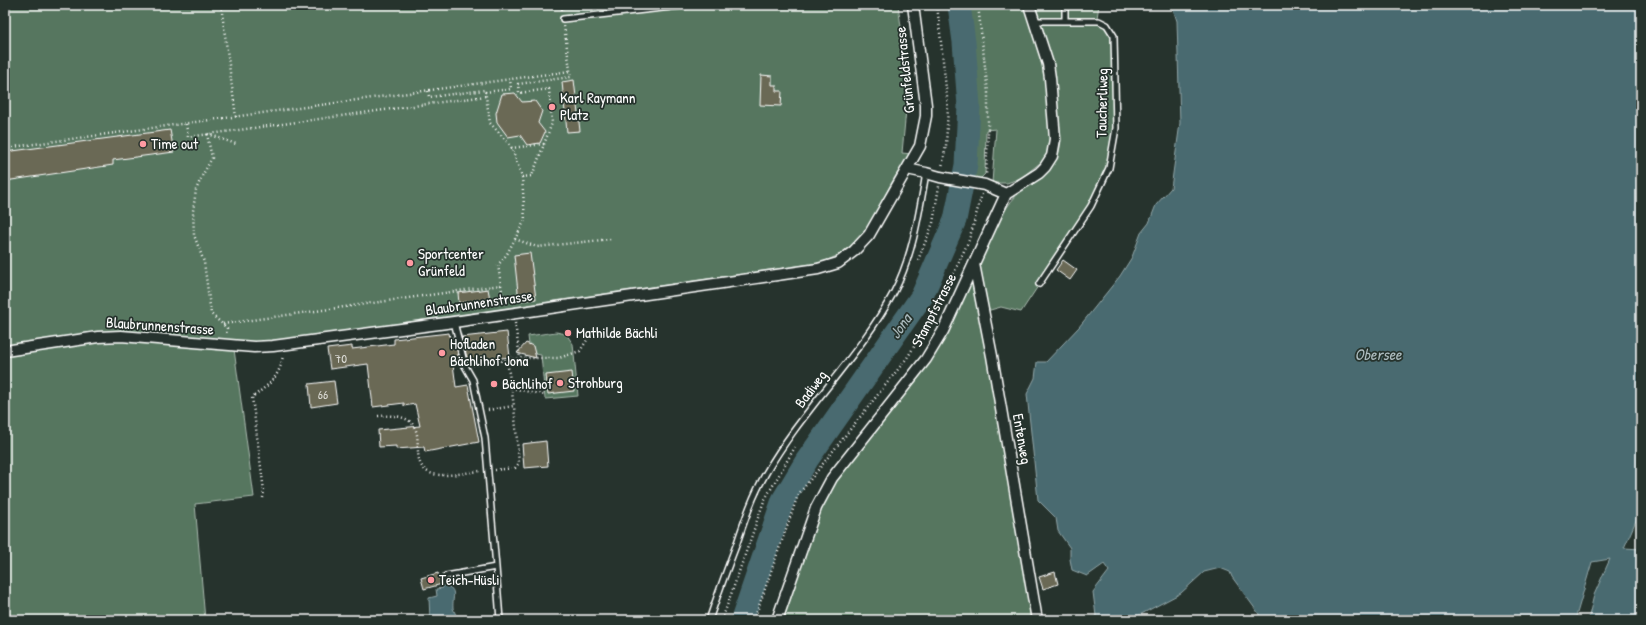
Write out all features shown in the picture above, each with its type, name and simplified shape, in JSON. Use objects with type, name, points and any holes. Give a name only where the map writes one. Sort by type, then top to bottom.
[{"type":"street","name":"Grünfeldstrasse","points":[[907,169],[920,146],[926,116],[926,105],[913,5]]},
{"type":"street","points":[[907,169],[943,178],[984,185],[1006,194],[1045,167],[1050,161],[1054,150],[1055,139],[1050,78],[1048,64],[1029,5]]},
{"type":"street","name":"Blaubrunnenstrasse","points":[[5,351],[98,336],[121,336],[254,347],[282,345],[454,322],[818,269],[838,263],[854,251],[869,235],[907,169]]},
{"type":"street","name":"Stampfstrasse","points":[[777,620],[816,508],[832,478],[926,359],[943,330],[1006,194]]},
{"type":"street","name":"Entenweg","points":[[974,264],[992,356],[1037,620]]},
{"type":"lane","points":[[563,19],[690,5]]},
{"type":"lane","points":[[1065,5],[1065,21]]},
{"type":"lane","name":"Taucherliweg","points":[[1034,21],[1099,21],[1107,25],[1114,36],[1116,128],[1109,168],[1091,206],[1039,284]]},
{"type":"lane","name":"Badiweg","points":[[709,620],[749,509],[766,474],[784,445],[869,332],[894,292],[907,262],[916,234],[926,173]]},
{"type":"lane","points":[[454,322],[465,366],[473,380],[485,438],[500,620]]},
{"type":"lane","points":[[446,576],[496,567]]},
{"type":"path","points":[[221,5],[236,117]]},
{"type":"path","points":[[522,177],[532,176],[552,123],[549,89],[519,93],[518,84],[571,77],[562,5]]},
{"type":"path","points":[[915,265],[933,223],[943,178],[946,146],[948,107],[936,5]]},
{"type":"path","points":[[754,620],[798,495],[907,358],[937,310],[969,240],[984,185],[988,134],[988,93],[978,5]]},
{"type":"path","points":[[5,148],[570,71]]},
{"type":"path","points":[[186,124],[188,137],[486,94],[511,89],[510,79]]},
{"type":"path","points":[[428,91],[429,97],[485,90],[490,123],[511,148],[522,177],[525,220],[507,254],[498,265],[501,285],[520,358]]},
{"type":"path","points":[[207,134],[236,144]]},
{"type":"path","points":[[207,134],[212,158],[196,190],[193,224],[194,235],[204,262],[212,314],[227,328],[225,345]]},
{"type":"path","points":[[511,148],[544,144]]},
{"type":"path","points":[[516,238],[537,247],[610,239]]},
{"type":"path","points":[[223,324],[501,285]]},
{"type":"path","points":[[465,366],[520,358],[559,358],[580,351],[596,326]]},
{"type":"path","points":[[263,498],[264,491],[252,396],[272,381],[280,372],[283,355],[282,345]]},
{"type":"path","points":[[378,416],[394,415],[410,421],[417,434],[420,464],[429,472],[437,475],[515,468],[519,463],[512,388],[507,360]]},
{"type":"path","points":[[512,388],[545,395]]},
{"type":"path","points":[[479,411],[514,406]]},
{"type":"path","points":[[722,620],[764,501],[797,442]]},
{"type":"green space","name":"Sportcenter Grünfeld","points":[[5,5],[898,5],[907,70],[907,99],[902,153],[912,154],[901,168],[868,226],[858,239],[845,251],[822,262],[298,338],[254,342],[233,342],[254,497],[195,504],[205,620],[5,620],[5,353],[118,331],[93,333],[5,347]]},
{"type":"green space","points":[[966,5],[1024,5],[1040,57],[1045,81],[1050,129],[1050,145],[1047,155],[1040,163],[1021,178],[1007,183],[992,183],[996,129],[986,130],[985,174],[980,179],[974,179],[976,130],[973,64]]},
{"type":"green space","points":[[1035,5],[1099,5],[1097,18],[1107,25],[1114,36],[1116,128],[1109,168],[1091,206],[1021,312],[1001,307],[983,312],[1037,620],[781,620],[822,506],[832,488],[852,459],[921,375],[938,349],[999,221],[1009,205],[1016,196],[1045,173],[1056,159],[1061,140],[1054,69]]},
{"type":"green space","points":[[556,332],[566,334],[573,344],[578,396],[545,399],[541,355],[530,353],[528,336]]},
{"type":"water","name":"Obersee","points":[[1641,5],[1641,509],[1624,548],[1641,549],[1641,620],[1588,620],[1594,595],[1610,559],[1592,562],[1575,620],[1259,620],[1259,614],[1230,572],[1220,568],[1204,572],[1181,593],[1130,620],[1088,620],[1096,616],[1093,592],[1109,571],[1104,564],[1087,576],[1072,570],[1070,548],[1058,531],[1056,518],[1038,500],[1027,394],[1035,378],[1037,362],[1046,362],[1079,327],[1120,276],[1132,257],[1141,233],[1149,223],[1156,205],[1171,188],[1180,123],[1177,21],[1172,6]]},
{"type":"water","points":[[442,585],[453,590],[453,608],[457,620],[430,620],[429,598],[437,596],[436,589],[443,588]]},
{"type":"building","points":[[761,75],[772,76],[772,85],[776,85],[776,91],[782,91],[781,106],[760,105]]},
{"type":"building","points":[[574,80],[580,131],[567,132],[562,82]]},
{"type":"building","points":[[515,93],[522,102],[535,101],[542,111],[538,123],[545,132],[540,143],[527,145],[520,135],[508,137],[497,122],[496,113],[502,94]]},
{"type":"building","points":[[170,130],[174,152],[113,160],[113,165],[5,181],[5,152]]},
{"type":"building","points":[[530,253],[536,299],[519,301],[514,255]]},
{"type":"building","points":[[1063,260],[1077,270],[1070,280],[1056,270]]},
{"type":"building","points":[[488,289],[490,299],[459,303],[458,293]]},
{"type":"building","points":[[507,332],[510,357],[468,362],[462,337]]},
{"type":"building","points":[[449,333],[450,338],[454,338],[460,363],[453,364],[456,387],[468,385],[479,442],[425,452],[424,447],[396,449],[396,446],[379,447],[378,430],[420,426],[415,404],[404,406],[404,403],[373,407],[368,364],[330,369],[327,349],[352,346],[352,349],[394,344],[394,339]]},
{"type":"building","points":[[526,343],[533,346],[536,358],[517,353]]},
{"type":"building","name":"Strohburg","points":[[572,372],[574,391],[548,394],[546,375]]},
{"type":"building","points":[[334,381],[337,403],[311,407],[309,384]]},
{"type":"building","points":[[546,441],[548,466],[524,468],[522,444]]},
{"type":"building","points":[[1055,572],[1058,584],[1043,589],[1039,577]]},
{"type":"building","name":"Teich-Hüsli","points":[[438,573],[442,584],[424,589],[421,578]]},
{"type":"waterway","name":"Jona","points":[[742,620],[783,500],[807,460],[922,296],[955,220],[966,165],[969,106],[964,42],[959,5]]},
{"type":"place","name":"Karl Raymann Platz","points":[[552,107]]},
{"type":"place","name":"Time out","points":[[143,144]]},
{"type":"place","name":"Sportcenter Grünfeld","points":[[410,263]]},
{"type":"place","name":"Mathilde Bächli","points":[[568,333]]},
{"type":"place","name":"Hofladen Bächlihof Jona","points":[[442,353]]},
{"type":"place","name":"Strohburg","points":[[560,383]]},
{"type":"place","name":"Bächlihof","points":[[494,384]]},
{"type":"place","name":"Teich-Hüsli","points":[[431,580]]}]
